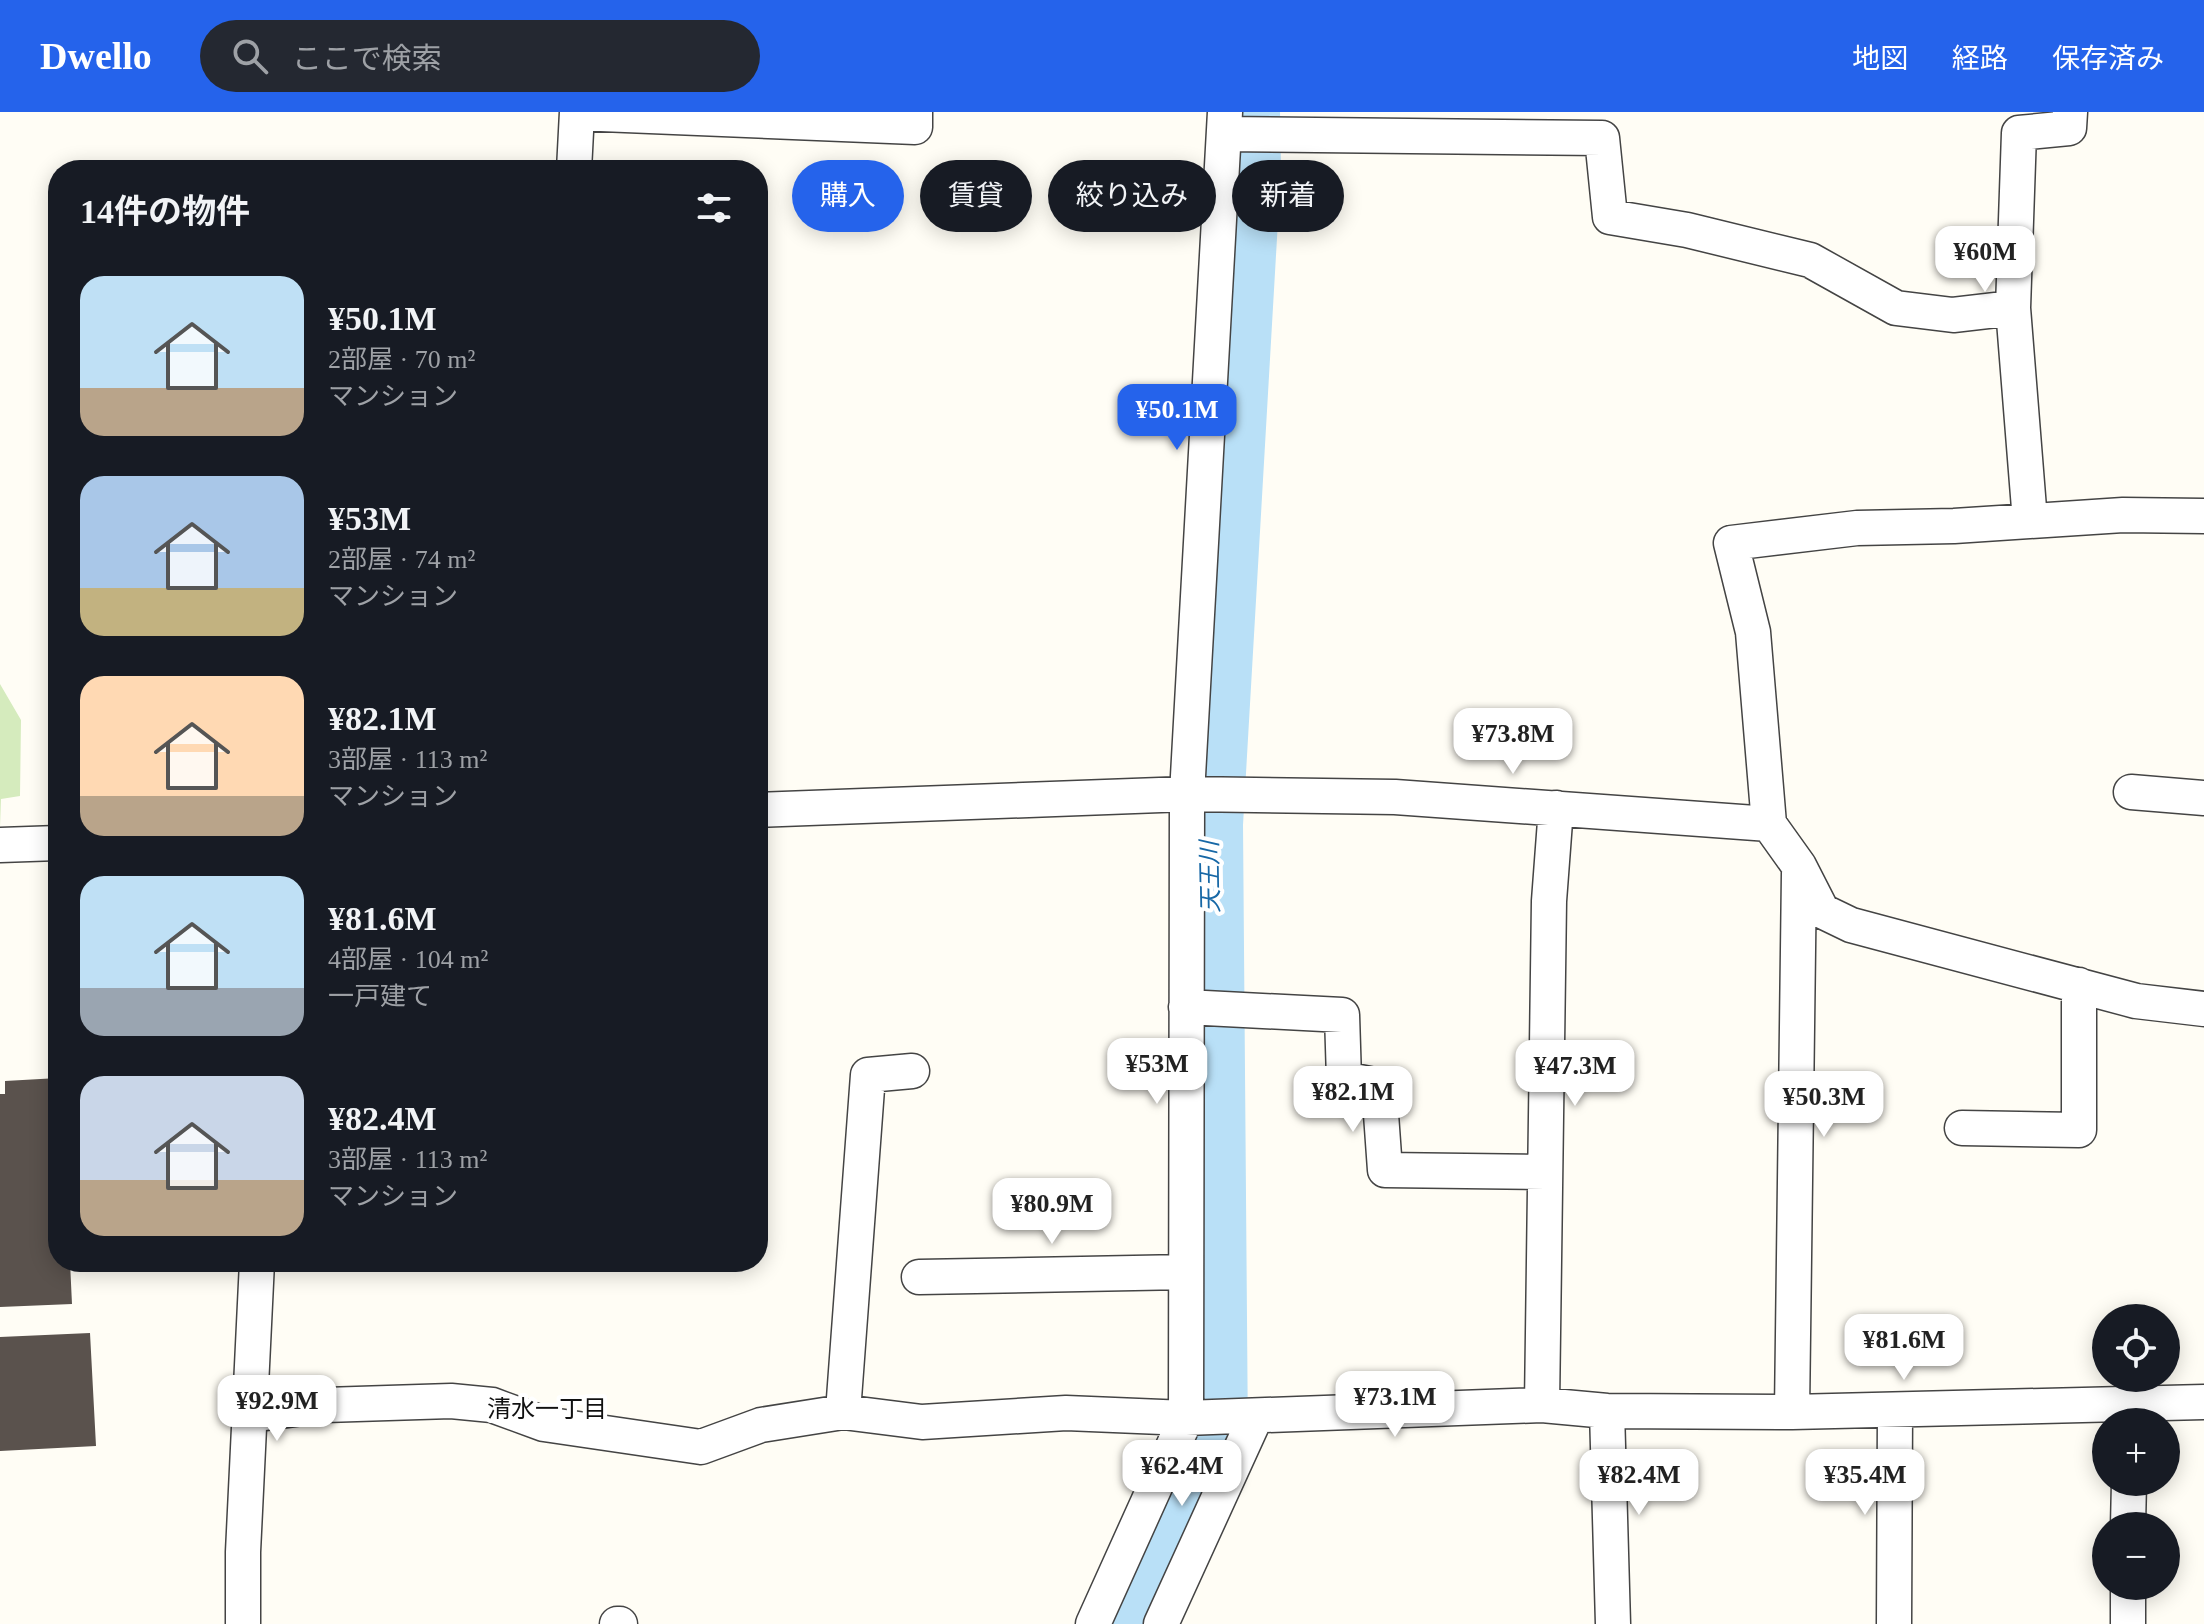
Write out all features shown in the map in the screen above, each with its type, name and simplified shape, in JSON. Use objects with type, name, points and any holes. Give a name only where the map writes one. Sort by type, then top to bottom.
[{"type":"street","points":[[575,160],[577,112],[915,127],[915,112]]},
{"type":"street","points":[[2030,521],[2013,308],[2019,133],[2069,128],[2070,112]]},
{"type":"street","points":[[1093,1624],[1186,1418],[1187,794],[1224,123],[1602,138],[1610,217],[1687,230],[1810,260],[1896,308],[1953,315],[2013,308]]},
{"type":"street","points":[[2204,516],[2123,515],[1857,528],[1731,543],[1753,632],[1769,824],[1799,866],[1822,911],[1851,925],[2136,1001],[2204,1009]]},
{"type":"street","points":[[2131,792],[2204,798]]},
{"type":"street","points":[[768,810],[1187,794],[1395,797],[1769,824]]},
{"type":"street","points":[[1542,1405],[1549,901],[1556,808]]},
{"type":"street","points":[[0,845],[48,843]]},
{"type":"street","points":[[1792,1412],[1799,866]]},
{"type":"street","points":[[1962,1128],[2079,1130],[2079,985]]},
{"type":"street","points":[[1186,1007],[1342,1015],[1344,1079],[1379,1086],[1385,1170],[1545,1172]]},
{"type":"street","points":[[843,1412],[868,1075],[912,1071]]},
{"type":"street","points":[[243,1624],[243,1552],[257,1272]]},
{"type":"street","points":[[919,1277],[1186,1272]]},
{"type":"street","points":[[250,1415],[325,1405],[451,1401],[492,1405],[544,1424],[701,1447],[761,1425],[843,1412],[922,1422],[1066,1413],[1186,1418],[1542,1405],[1607,1411],[2092,1414]]},
{"type":"street","points":[[2166,1408],[2204,1402]]},
{"type":"street","points":[[1607,1411],[1613,1624]]},
{"type":"street","points":[[1894,1624],[1895,1411]]},
{"type":"street","points":[[1161,1624],[1256,1416]]},
{"type":"street","points":[[2128,1600],[2128,1624]]},
{"type":"green space","points":[[0,684],[21,720],[20,796],[1,799],[0,827]]},
{"type":"building","points":[[48,1079],[48,1272],[70,1272],[72,1304],[0,1307],[0,1094],[5,1094],[5,1081]]},
{"type":"building","points":[[90,1333],[96,1446],[0,1451],[0,1337]]},
{"type":"waterway","name":"天王川","points":[[1130,1624],[1215,1443],[1210,824],[1248,168],[1247,112]]},
{"type":"district","name":"清水一丁目","points":[[547,1409]]}]
